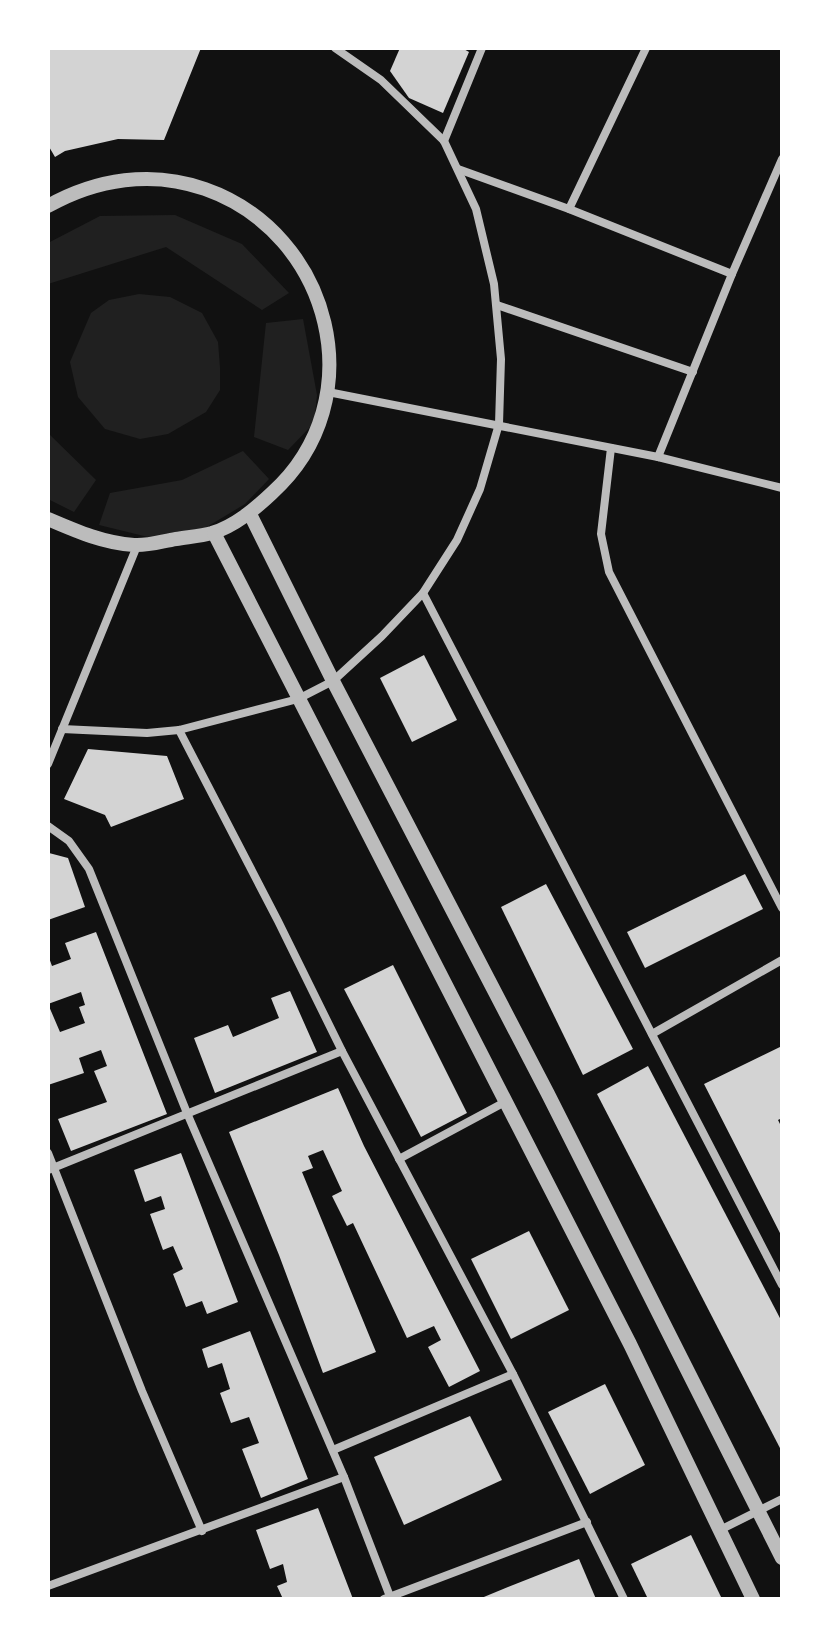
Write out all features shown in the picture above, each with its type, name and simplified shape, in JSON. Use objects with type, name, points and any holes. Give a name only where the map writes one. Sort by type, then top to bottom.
[{"type":"street","points":[[62,729],[147,733],[179,730],[298,699],[333,681],[423,593],[457,540],[474,502],[488,467],[499,424],[501,359],[497,305],[486,242],[476,209],[444,141],[381,80],[335,48]]},
{"type":"street","points":[[444,141],[482,48]]},
{"type":"street","points":[[569,209],[646,48]]},
{"type":"street","points":[[658,457],[782,159]]},
{"type":"street","points":[[458,169],[732,274]]},
{"type":"street","points":[[48,206],[71,193],[109,181],[149,178],[188,182],[225,196],[259,216],[287,244],[309,277],[319,301],[330,352],[328,392],[313,439],[286,481],[250,514],[214,533],[137,546],[90,538],[48,519]]},
{"type":"street","points":[[497,305],[693,372]]},
{"type":"street","points":[[328,392],[658,457],[782,488]]},
{"type":"street","points":[[611,448],[601,534],[609,572],[782,908]]},
{"type":"street","points":[[250,514],[782,1558]]},
{"type":"street","points":[[214,533],[630,1344],[753,1599]]},
{"type":"street","points":[[48,764],[137,546]]},
{"type":"street","points":[[423,593],[782,1285]]},
{"type":"street","points":[[179,730],[342,1051],[513,1374],[624,1599]]},
{"type":"street","points":[[48,826],[69,841],[89,869],[187,1113],[333,1450],[388,1598],[587,1522]]},
{"type":"street","points":[[652,1034],[782,960]]},
{"type":"street","points":[[51,1169],[342,1051]]},
{"type":"street","points":[[399,1159],[505,1102]]},
{"type":"street","points":[[48,1153],[51,1169],[202,1531]]},
{"type":"street","points":[[333,1450],[513,1374]]},
{"type":"street","points":[[48,1586],[344,1477]]},
{"type":"street","points":[[720,1530],[782,1499]]},
{"type":"shaded area","points":[[175,215],[242,244],[289,293],[262,310],[166,247],[48,284],[48,243],[100,216]]},
{"type":"shaded area","points":[[139,294],[170,297],[202,313],[218,342],[220,368],[220,390],[206,412],[168,434],[140,439],[105,429],[78,397],[70,362],[91,313],[109,300]]},
{"type":"shaded area","points":[[303,319],[317,395],[314,423],[288,450],[254,437],[266,323]]},
{"type":"shaded area","points":[[48,433],[96,480],[74,512],[48,499]]},
{"type":"shaded area","points":[[243,451],[269,479],[245,504],[205,528],[148,537],[99,525],[110,493],[182,480]]},
{"type":"building","points":[[201,48],[164,140],[118,139],[65,151],[55,157],[48,145],[48,49]]},
{"type":"building","points":[[400,48],[462,48],[469,52],[443,113],[409,98],[390,71]]},
{"type":"building","points":[[424,655],[457,720],[412,742],[380,678]]},
{"type":"building","points":[[88,749],[167,756],[184,799],[111,827],[105,815],[64,799]]},
{"type":"building","points":[[49,853],[68,858],[85,907],[48,920]]},
{"type":"building","points":[[745,874],[763,909],[645,968],[627,932]]},
{"type":"building","points":[[546,884],[633,1049],[583,1075],[501,907]]},
{"type":"building","points":[[96,932],[167,1114],[71,1151],[58,1119],[107,1102],[94,1071],[107,1066],[101,1050],[79,1058],[84,1073],[48,1085],[48,1004],[48,955],[52,966],[71,959],[65,943]],"holes":[[[81,992],[85,1005],[79,1007],[85,1023],[60,1032],[48,1004]]]},
{"type":"building","points":[[393,965],[467,1113],[421,1137],[344,989]]},
{"type":"building","points":[[290,991],[317,1052],[215,1093],[194,1038],[228,1025],[233,1037],[279,1018],[271,998]]},
{"type":"building","points":[[782,1046],[782,1118],[778,1120],[782,1128],[782,1237],[704,1084]]},
{"type":"building","points":[[648,1066],[782,1322],[782,1452],[597,1094]]},
{"type":"building","points":[[338,1088],[364,1146],[480,1371],[449,1387],[428,1347],[441,1340],[434,1326],[407,1338],[353,1223],[347,1226],[332,1196],[342,1191],[323,1150],[308,1156],[313,1168],[302,1172],[376,1352],[323,1373],[229,1132]]},
{"type":"building","points":[[181,1153],[238,1302],[207,1314],[202,1301],[186,1307],[173,1274],[183,1269],[173,1246],[163,1250],[150,1214],[165,1209],[161,1196],[145,1202],[134,1170]]},
{"type":"building","points":[[529,1231],[569,1310],[511,1339],[471,1259]]},
{"type":"building","points":[[250,1331],[308,1479],[261,1498],[242,1449],[259,1443],[249,1417],[231,1423],[220,1393],[230,1389],[222,1363],[208,1368],[202,1349]]},
{"type":"building","points":[[605,1384],[645,1465],[590,1494],[548,1412]]},
{"type":"building","points":[[470,1416],[502,1480],[404,1525],[374,1457]]},
{"type":"building","points":[[318,1508],[353,1599],[283,1599],[277,1586],[287,1582],[283,1564],[270,1569],[256,1530]]},
{"type":"building","points":[[691,1535],[722,1599],[648,1599],[631,1564]]},
{"type":"building","points":[[579,1559],[596,1599],[479,1599],[508,1587]]}]
